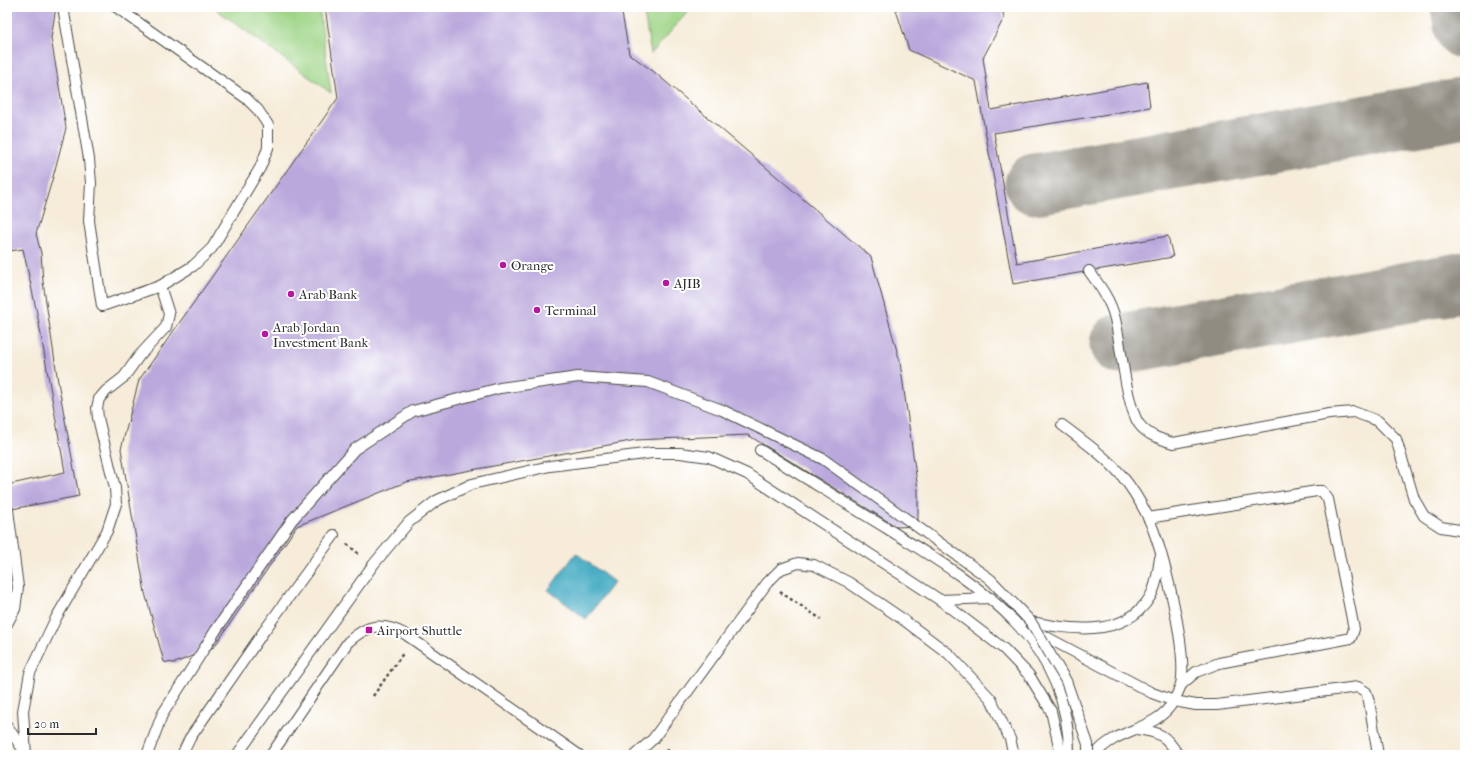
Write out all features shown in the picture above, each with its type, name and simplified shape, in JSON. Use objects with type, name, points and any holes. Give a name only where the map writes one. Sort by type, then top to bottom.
[{"type":"lane","points":[[63,7],[89,159],[91,183],[90,221],[102,306],[160,286],[193,266],[212,248],[260,168],[268,148],[268,125],[258,110],[246,98],[116,7]]},
{"type":"lane","points":[[1090,271],[1105,293],[1115,317],[1131,405],[1139,424],[1154,437],[1173,443],[1329,414],[1354,412],[1378,421],[1396,439],[1414,499],[1424,516],[1441,527],[1465,531]]},
{"type":"lane","points":[[26,754],[23,711],[30,673],[56,618],[107,531],[116,504],[115,488],[98,418],[97,408],[99,399],[106,391],[124,377],[139,356],[166,327],[169,314],[160,286]]},
{"type":"lane","points":[[147,755],[162,715],[216,630],[292,520],[355,449],[413,411],[500,388],[578,377],[648,382],[722,410],[823,459],[990,579],[1031,622],[1066,681],[1088,744],[1088,755]]},
{"type":"lane","points":[[1062,425],[1122,476],[1148,518],[1161,552],[1177,625],[1181,665],[1181,685],[1174,701],[1165,713],[1137,729],[1117,737],[1099,749],[1095,755]]},
{"type":"lane","points":[[760,450],[952,569],[991,598],[1014,619],[1036,649],[1056,682],[1065,707],[1069,738],[1069,755]]},
{"type":"lane","points":[[237,755],[373,565],[409,522],[436,501],[472,484],[550,466],[652,453],[680,453],[709,457],[747,474],[940,600],[1004,649],[1029,675],[1051,711],[1061,755]]},
{"type":"lane","points":[[1148,518],[1322,491],[1326,494],[1354,629],[1354,634],[1347,640],[1295,648],[1213,665],[1196,672],[1181,685]]},
{"type":"lane","points":[[7,624],[15,609],[18,587],[8,510]]},
{"type":"lane","points":[[182,755],[190,738],[212,706],[264,631],[334,535]]},
{"type":"lane","points":[[1014,619],[1065,628],[1088,629],[1112,624],[1126,619],[1141,609],[1151,596],[1158,573],[1161,552]]},
{"type":"lane","points":[[635,755],[653,739],[766,583],[781,569],[798,563],[814,565],[848,582],[901,618],[949,654],[991,699],[1010,739],[1014,755]]},
{"type":"lane","points":[[940,600],[991,598]]},
{"type":"lane","points":[[1014,619],[1152,693],[1174,701],[1196,705],[1239,703],[1358,687],[1366,692],[1369,700],[1378,755]]},
{"type":"lane","points":[[271,755],[331,666],[354,637],[360,632],[375,626],[390,627],[413,639],[579,755]]},
{"type":"lane","points":[[7,726],[26,754]]},
{"type":"lane","points":[[1137,729],[1155,731],[1170,741],[1178,755]]},
{"type":"path","points":[[334,535],[373,565]]},
{"type":"path","points":[[766,583],[821,619]]},
{"type":"path","points":[[373,696],[413,639]]},
{"type":"green space","points":[[213,7],[319,7],[331,93]]},
{"type":"green space","points":[[643,7],[692,7],[651,54]]},
{"type":"water","points":[[576,553],[614,582],[586,619],[548,590]]},
{"type":"building","points":[[7,7],[56,7],[51,38],[66,128],[36,234],[41,253],[43,282],[58,382],[79,496],[7,510],[7,485],[65,472],[38,318],[23,249],[10,251],[7,235]]},
{"type":"building","name":"Terminal","points":[[325,7],[621,7],[629,54],[653,71],[871,257],[900,362],[918,490],[918,526],[897,527],[748,435],[636,440],[406,482],[297,526],[214,647],[175,663],[164,662],[145,593],[121,449],[139,380],[338,98]]},
{"type":"building","points":[[895,7],[1002,7],[1004,18],[983,58],[991,110],[1147,82],[1150,107],[994,133],[1017,263],[1168,236],[1173,257],[1013,284],[976,81],[909,50]]},
{"type":"taxiway","points":[[1461,7],[1465,29]]},
{"type":"taxiway","points":[[1035,184],[1465,108]]},
{"type":"taxiway","points":[[1120,344],[1465,282]]},
{"type":"place","name":"Orange","points":[[503,265]]},
{"type":"place","name":"AJIB","points":[[666,283]]},
{"type":"place","name":"Arab Bank","points":[[291,294]]},
{"type":"place","name":"Terminal","points":[[537,310]]},
{"type":"place","name":"Arab Jordan Investment Bank","points":[[265,334]]},
{"type":"place","name":"Airport Shuttle","points":[[369,630]]}]
